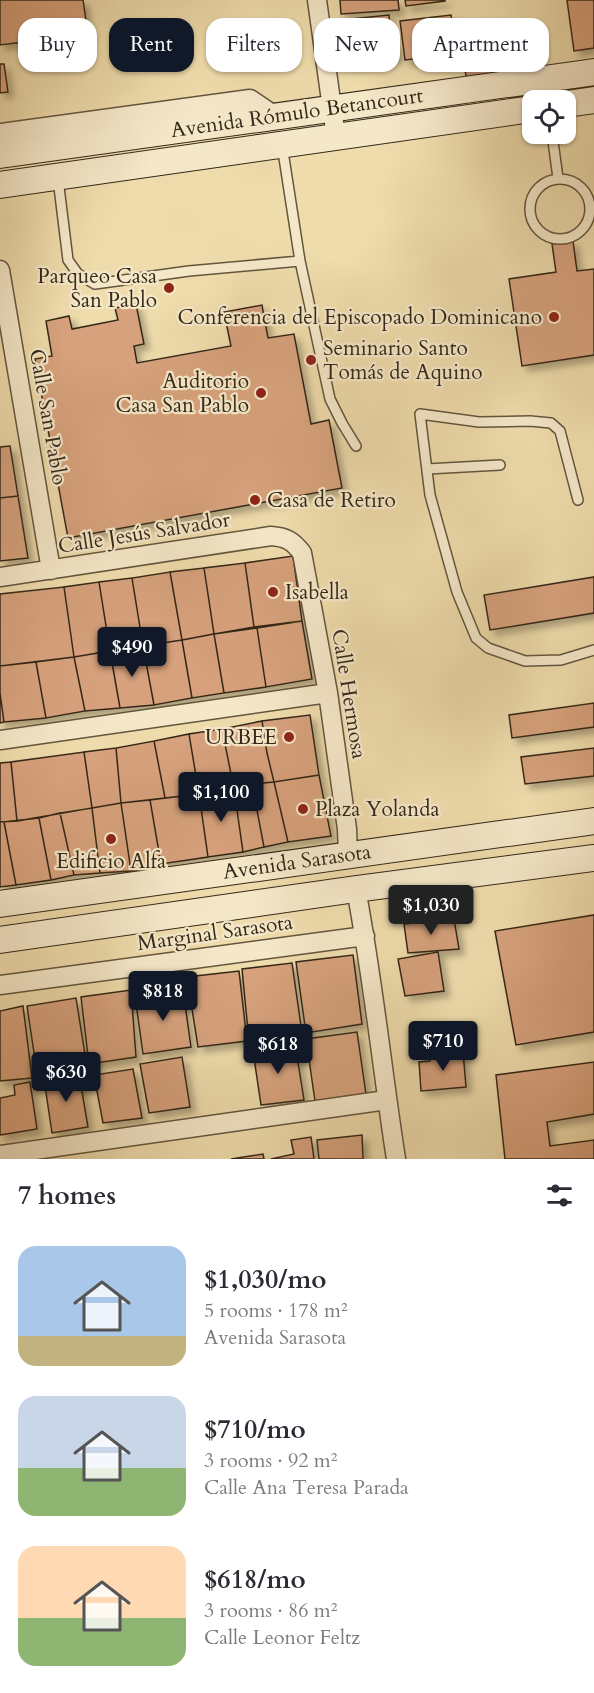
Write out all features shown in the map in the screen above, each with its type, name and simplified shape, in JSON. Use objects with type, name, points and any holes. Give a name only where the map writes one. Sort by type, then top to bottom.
[{"type":"main road","name":"Avenida Rómulo Betancourt","points":[[0,155],[594,72]]},
{"type":"main road","points":[[576,103],[594,100]]},
{"type":"main road","name":"Avenida Rómulo Betancourt","points":[[0,185],[522,110]]},
{"type":"main road","name":"Avenida Sarasota","points":[[0,904],[594,821]]},
{"type":"main road","name":"Avenida Sarasota","points":[[0,940],[356,889],[594,858]]},
{"type":"street","points":[[317,0],[336,137]]},
{"type":"street","points":[[0,133],[250,99],[275,116]]},
{"type":"street","name":"Calle San Pablo","points":[[0,270],[51,570]]},
{"type":"street","name":"Calle Jesús Salvador","points":[[0,577],[271,536],[284,537],[294,542]]},
{"type":"street","name":"Calle Hermosa","points":[[294,542],[302,553],[328,693],[347,829],[348,855]]},
{"type":"street","points":[[0,740],[328,693]]},
{"type":"street","points":[[356,889],[365,936],[396,1159]]},
{"type":"street","name":"Marginal Sarasota","points":[[0,985],[365,936]]},
{"type":"street","points":[[0,1155],[387,1100]]},
{"type":"lane","points":[[282,144],[300,261],[330,399],[356,446]]},
{"type":"lane","points":[[553,144],[558,178]]},
{"type":"lane","points":[[57,177],[68,261],[78,274],[95,284],[189,271],[300,261]]},
{"type":"lane","points":[[558,178],[577,183],[589,198],[591,208],[585,226],[578,234],[559,239],[540,232],[530,214],[533,194],[539,186],[558,178]]},
{"type":"lane","points":[[578,500],[560,431],[551,423],[479,422],[420,414],[430,495],[457,592],[476,638],[488,648],[525,661],[561,660],[594,650]]},
{"type":"lane","points":[[427,469],[500,465]]},
{"type":"building","points":[[0,0],[83,0],[86,18],[18,18],[18,43],[0,45]]},
{"type":"building","points":[[340,0],[398,0],[399,10],[341,14]]},
{"type":"building","points":[[405,0],[445,0],[445,1],[406,6]]},
{"type":"building","points":[[567,0],[594,0],[594,48],[574,51]]},
{"type":"building","points":[[389,15],[389,18],[360,18]]},
{"type":"building","points":[[451,15],[451,18],[426,18]]},
{"type":"building","points":[[412,20],[412,59],[405,60],[400,21]]},
{"type":"building","points":[[0,64],[4,64],[8,92],[0,93]]},
{"type":"building","points":[[465,72],[510,72],[511,75],[467,82]]},
{"type":"building","name":"Conferencia del Episcopado Dominicano","points":[[573,241],[577,271],[594,269],[594,355],[522,366],[509,279],[556,272],[552,244]]},
{"type":"building","points":[[136,304],[144,344],[134,346],[137,363],[231,346],[224,312],[262,305],[268,338],[294,334],[311,424],[329,420],[342,488],[68,538],[35,359],[52,356],[46,321],[69,316],[72,329],[118,320],[115,308]]},
{"type":"building","points":[[10,446],[18,496],[0,498],[0,447]]},
{"type":"building","points":[[18,496],[28,558],[0,561],[0,498]]},
{"type":"building","name":"Isabella","points":[[293,556],[302,621],[254,627],[245,563]]},
{"type":"building","points":[[245,563],[254,627],[214,634],[204,568]]},
{"type":"building","points":[[204,568],[214,634],[182,640],[170,572]]},
{"type":"building","points":[[170,572],[182,640],[143,646],[132,578]]},
{"type":"building","points":[[594,577],[594,613],[490,630],[484,595]]},
{"type":"building","points":[[132,578],[143,646],[110,651],[99,582]]},
{"type":"building","points":[[99,582],[110,651],[74,657],[64,587]]},
{"type":"building","points":[[64,587],[74,657],[0,666],[0,594]]},
{"type":"building","points":[[302,621],[312,679],[266,687],[257,628]]},
{"type":"building","points":[[257,628],[266,687],[224,693],[214,634]]},
{"type":"building","points":[[214,634],[224,693],[192,698],[182,640]]},
{"type":"building","points":[[182,640],[192,698],[154,705],[143,646]]},
{"type":"building","points":[[143,646],[154,705],[120,708],[110,651]]},
{"type":"building","points":[[110,651],[120,708],[85,711],[74,657]]},
{"type":"building","points":[[74,657],[85,711],[46,718],[36,662]]},
{"type":"building","points":[[36,662],[46,718],[4,722],[0,693],[0,666]]},
{"type":"building","points":[[0,693],[4,722],[0,723]]},
{"type":"building","points":[[594,703],[594,727],[512,738],[509,715]]},
{"type":"building","name":"URBEE","points":[[310,715],[319,775],[274,782],[262,721]]},
{"type":"building","points":[[262,721],[274,782],[252,784],[234,789],[222,729]]},
{"type":"building","points":[[222,729],[234,789],[199,794],[189,734]]},
{"type":"building","points":[[189,734],[199,794],[165,798],[154,741]]},
{"type":"building","points":[[154,741],[165,798],[121,803],[116,748]]},
{"type":"building","points":[[116,748],[121,803],[92,808],[84,752]]},
{"type":"building","points":[[594,748],[594,776],[525,784],[521,757]]},
{"type":"building","points":[[84,752],[92,808],[17,821],[11,762]]},
{"type":"building","points":[[11,762],[17,821],[0,822],[0,763]]},
{"type":"building","name":"Plaza Yolanda","points":[[319,775],[331,836],[288,842],[274,782]]},
{"type":"building","points":[[274,782],[288,842],[264,847],[252,784]]},
{"type":"building","points":[[252,784],[264,847],[243,852],[234,789]]},
{"type":"building","points":[[234,789],[243,852],[208,857],[199,794]]},
{"type":"building","points":[[199,794],[208,857],[161,864],[150,800]]},
{"type":"building","points":[[150,800],[161,864],[131,871],[121,803]]},
{"type":"building","name":"Edificio Alfa","points":[[121,803],[131,871],[100,873],[92,808]]},
{"type":"building","points":[[92,808],[100,873],[74,875],[60,813]]},
{"type":"building","points":[[60,813],[74,875],[51,880],[39,818]]},
{"type":"building","points":[[39,818],[51,880],[16,885],[4,822]]},
{"type":"building","points":[[0,822],[4,822],[16,885],[0,887]]},
{"type":"building","points":[[594,915],[594,1032],[516,1045],[495,931]]},
{"type":"building","points":[[454,919],[459,949],[408,953],[404,924]]},
{"type":"building","points":[[438,952],[444,991],[405,996],[398,959]]},
{"type":"building","points":[[353,955],[362,1024],[306,1033],[296,962]]},
{"type":"building","points":[[292,963],[302,1033],[249,1041],[242,969]]},
{"type":"building","points":[[239,971],[247,1041],[198,1047],[187,977]]},
{"type":"building","points":[[131,990],[136,1057],[89,1064],[81,997]]},
{"type":"building","points":[[183,990],[191,1047],[143,1054],[135,996]]},
{"type":"building","points":[[76,998],[87,1067],[37,1073],[27,1006]]},
{"type":"building","points":[[23,1006],[32,1078],[0,1081],[0,1011]]},
{"type":"building","points":[[357,1032],[366,1094],[315,1101],[306,1039]]},
{"type":"building","points":[[295,1044],[304,1100],[261,1105],[253,1051]]},
{"type":"building","points":[[463,1051],[466,1087],[421,1091],[419,1062],[430,1061],[430,1056],[440,1055],[440,1053]]},
{"type":"building","points":[[182,1057],[190,1107],[149,1113],[140,1064]]},
{"type":"building","points":[[594,1062],[594,1114],[547,1122],[550,1146],[594,1140],[594,1159],[505,1159],[496,1075]]},
{"type":"building","points":[[133,1069],[142,1118],[103,1123],[94,1075]]},
{"type":"building","points":[[79,1074],[88,1127],[52,1133],[44,1079]]},
{"type":"building","points":[[30,1082],[37,1129],[0,1135],[0,1098],[15,1095],[14,1085]]},
{"type":"building","points":[[362,1135],[363,1159],[319,1159],[317,1140]]},
{"type":"building","points":[[311,1137],[314,1159],[271,1159],[294,1154],[291,1140]]},
{"type":"building","points":[[263,1154],[264,1159],[231,1159]]},
{"type":"place","name":"Parqueo Casa San Pablo","points":[[169,288]]},
{"type":"place","name":"Conferencia del Episcopado Dominicano","points":[[554,317]]},
{"type":"place","name":"Seminario Santo Tomás de Aquino","points":[[311,360]]},
{"type":"place","name":"Auditorio Casa San Pablo","points":[[261,393]]},
{"type":"place","name":"Casa de Retiro","points":[[255,500]]},
{"type":"place","name":"Isabella","points":[[273,592]]},
{"type":"place","name":"URBEE","points":[[289,737]]},
{"type":"place","name":"Plaza Yolanda","points":[[303,809]]},
{"type":"place","name":"Edificio Alfa","points":[[111,839]]}]
